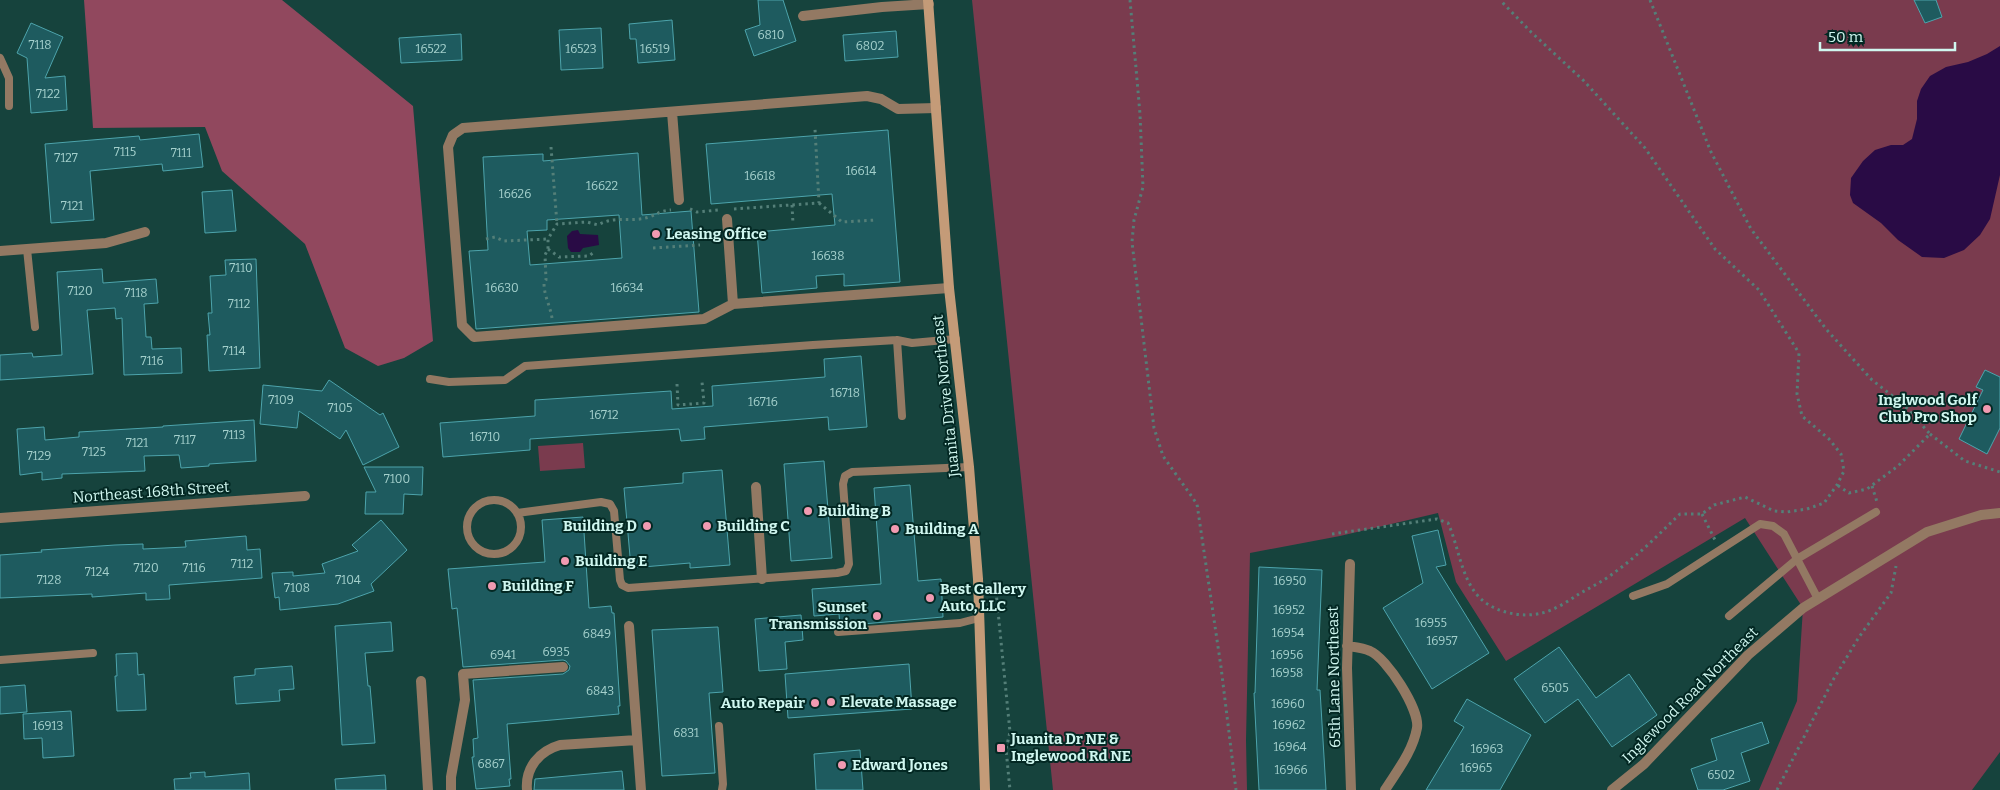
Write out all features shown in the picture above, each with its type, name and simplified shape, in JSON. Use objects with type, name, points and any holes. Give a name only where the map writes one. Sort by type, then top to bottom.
[{"type":"main road","name":"Juanita Drive Northeast","points":[[928,2],[950,288],[969,467],[979,618],[986,790]]},
{"type":"street","points":[[803,16],[928,2]]},
{"type":"street","points":[[936,108],[898,109],[881,99],[867,96],[463,128],[453,135],[448,148],[462,325],[474,337],[704,319],[734,304],[950,288]]},
{"type":"street","points":[[672,112],[679,207]]},
{"type":"street","points":[[725,215],[734,304]]},
{"type":"street","points":[[0,250],[106,242],[145,232]]},
{"type":"street","points":[[756,487],[762,579]]},
{"type":"street","name":"Northeast 168th Street","points":[[0,518],[305,496]]},
{"type":"street","name":"Inglewood Road Northeast","points":[[1612,790],[1644,764],[1748,655],[1803,608],[1927,532],[1981,516],[2000,514]]},
{"type":"street","name":"65th Lane Northeast","points":[[1350,564],[1347,646],[1351,790]]},
{"type":"street","points":[[629,626],[640,790]]},
{"type":"street","points":[[1347,646],[1370,650],[1386,663],[1413,707],[1418,726],[1411,748],[1385,790]]},
{"type":"street","points":[[452,790],[451,777],[465,700],[462,674],[563,667]]},
{"type":"street","points":[[421,681],[428,790]]},
{"type":"street","points":[[527,790],[529,772],[534,762],[541,753],[551,747],[637,740]]},
{"type":"lane","points":[[0,58],[9,78],[9,106]]},
{"type":"lane","points":[[27,249],[34,328]]},
{"type":"lane","points":[[430,379],[449,382],[504,380],[525,366],[897,340],[912,343],[956,339]]},
{"type":"lane","points":[[897,340],[902,416]]},
{"type":"lane","points":[[517,513],[601,502],[610,504],[614,511],[620,580],[622,585],[628,588],[846,571],[849,564],[843,484],[846,476],[852,472],[969,467]]},
{"type":"lane","points":[[497,500],[508,503],[517,513],[521,530],[518,541],[511,549],[501,554],[491,555],[480,551],[472,544],[468,535],[467,524],[470,514],[477,506],[486,501],[497,500]]},
{"type":"lane","points":[[1729,616],[1797,559],[1876,512]]},
{"type":"lane","points":[[1633,596],[1667,584],[1760,524],[1773,526],[1784,534],[1818,599]]},
{"type":"lane","points":[[838,632],[960,623],[979,618]]},
{"type":"lane","points":[[0,660],[92,653]]},
{"type":"lane","points":[[719,726],[722,790]]},
{"type":"path","points":[[1130,0],[1140,114],[1143,187],[1134,220],[1132,242],[1154,428],[1162,456],[1197,504],[1236,790]]},
{"type":"path","points":[[1332,534],[1438,520],[1448,523],[1466,576],[1481,598],[1493,607],[1521,616],[1543,613],[1568,601],[1614,574],[1680,514],[1702,514],[1714,506],[1745,497],[1774,511],[1787,512],[1807,509],[1824,502],[1837,485],[1844,471],[1841,454],[1828,439],[1802,416],[1797,394],[1798,353],[1759,290],[1715,249],[1645,148],[1584,81],[1531,32],[1500,0]]},
{"type":"path","points":[[1650,0],[1712,152],[1751,229],[1826,329],[1872,380],[1902,404],[1930,434],[1965,461],[2000,472]]},
{"type":"path","points":[[815,129],[819,203]]},
{"type":"path","points":[[551,147],[557,224],[548,239],[548,249],[545,256],[546,280],[544,283],[544,295],[550,306],[553,331]]},
{"type":"path","points":[[732,209],[819,203],[842,222],[876,220]]},
{"type":"path","points":[[792,205],[794,224]]},
{"type":"path","points":[[557,224],[587,222],[598,225],[608,220],[649,217],[660,211],[679,207],[692,209],[697,212],[725,215]]},
{"type":"path","points":[[486,239],[495,237],[504,241],[548,239]]},
{"type":"path","points":[[653,248],[700,245]]},
{"type":"path","points":[[548,249],[559,257],[589,256],[594,252]]},
{"type":"path","points":[[677,384],[678,405],[704,403],[702,382]]},
{"type":"path","points":[[1837,485],[1849,493],[1866,490],[1898,466],[1930,434]]},
{"type":"path","points":[[1702,514],[1720,550]]},
{"type":"path","points":[[1777,790],[1833,680],[1859,637],[1891,593],[1896,573],[1896,550]]},
{"type":"path","points":[[999,606],[1010,732],[1006,749],[1010,790]]},
{"type":"shaded area","points":[[84,0],[282,0],[413,106],[433,341],[404,358],[378,366],[345,348],[305,244],[222,171],[205,127],[93,128]]},
{"type":"shaded area","points":[[972,0],[2000,0],[2000,752],[1972,790],[1759,790],[1797,701],[1803,608],[1745,518],[1506,661],[1456,582],[1438,513],[1340,536],[1250,553],[1246,740],[1247,790],[1053,790]]},
{"type":"shaded area","points":[[2000,46],[2000,175],[1990,219],[1980,235],[1964,250],[1944,258],[1922,257],[1898,240],[1881,223],[1853,203],[1850,195],[1851,178],[1863,161],[1875,150],[1891,145],[1903,145],[1912,139],[1917,119],[1917,101],[1921,89],[1930,76],[1946,67],[1968,62],[1987,54]]},
{"type":"shaded area","points":[[578,230],[580,234],[598,235],[599,245],[583,248],[580,252],[571,252],[568,248],[567,236],[572,231]]},
{"type":"shaded area","points":[[583,443],[585,468],[540,471],[538,446]]},
{"type":"building","points":[[758,0],[783,0],[796,41],[754,56],[745,30],[760,25]]},
{"type":"building","points":[[1914,0],[1936,0],[1942,17],[1925,23]]},
{"type":"building","points":[[672,20],[675,60],[638,63],[636,39],[630,39],[629,24]]},
{"type":"building","points":[[31,23],[63,37],[45,78],[65,76],[67,110],[31,113],[27,58],[17,53]]},
{"type":"building","points":[[601,28],[603,68],[561,70],[559,30]]},
{"type":"building","points":[[896,31],[898,57],[845,61],[843,35]]},
{"type":"building","points":[[461,34],[462,60],[401,63],[399,38]]},
{"type":"building","points":[[888,130],[900,282],[844,286],[844,274],[816,276],[817,288],[762,293],[757,232],[835,225],[832,194],[711,204],[706,144]]},
{"type":"building","points":[[199,134],[203,167],[163,171],[162,164],[90,171],[94,220],[51,223],[45,144],[139,136],[140,140]]},
{"type":"building","points":[[638,153],[642,215],[691,211],[699,312],[476,329],[469,251],[488,250],[483,157],[543,154],[543,161]],"holes":[[[619,215],[622,258],[530,265],[527,231],[547,230],[547,220]]]},
{"type":"building","points":[[232,190],[236,231],[205,233],[202,192]]},
{"type":"building","points":[[256,259],[260,368],[209,371],[207,335],[210,335],[208,313],[212,313],[210,276],[226,275],[225,260]]},
{"type":"building","points":[[102,269],[103,283],[156,279],[158,303],[144,304],[146,337],[151,337],[152,349],[181,348],[182,373],[124,375],[122,318],[116,319],[115,308],[87,310],[93,374],[0,380],[0,355],[32,353],[33,357],[62,355],[57,272]]},
{"type":"building","points":[[861,356],[867,427],[829,430],[828,417],[704,427],[705,439],[681,441],[679,429],[530,439],[530,450],[443,457],[440,423],[535,416],[535,400],[671,391],[672,409],[713,406],[712,386],[825,377],[824,359]]},
{"type":"building","name":"Inglwood Golf Club Pro Shop","points":[[1985,370],[2000,377],[2000,428],[1987,454],[1959,439],[1983,390],[1976,387]]},
{"type":"building","points":[[329,380],[380,415],[383,413],[399,447],[363,465],[346,430],[340,439],[299,411],[297,428],[260,424],[263,385],[322,391]]},
{"type":"building","points":[[254,420],[256,461],[181,468],[179,455],[144,456],[145,471],[62,474],[62,478],[42,480],[42,472],[20,475],[17,429],[44,427],[45,440],[79,437],[79,432]]},
{"type":"building","name":"Building B","points":[[824,461],[832,558],[791,561],[784,464]]},
{"type":"building","points":[[364,467],[423,467],[422,495],[404,494],[403,514],[365,514],[366,492],[376,492]]},
{"type":"building","points":[[722,470],[730,565],[690,568],[690,563],[631,568],[624,488],[683,483],[683,473]]},
{"type":"building","points":[[910,485],[918,581],[941,579],[943,617],[840,626],[839,614],[814,616],[812,589],[881,584],[874,488]]},
{"type":"building","points":[[583,517],[589,608],[611,606],[612,613],[614,613],[619,714],[507,724],[510,786],[476,789],[472,757],[474,757],[473,739],[478,738],[473,680],[563,674],[569,670],[570,666],[563,660],[463,667],[457,608],[452,609],[448,569],[545,562],[542,520]]},
{"type":"building","points":[[381,520],[407,550],[371,584],[374,591],[338,604],[280,610],[279,597],[275,598],[272,573],[293,572],[293,576],[325,573],[322,564],[358,551],[352,545]]},
{"type":"building","points":[[1438,530],[1446,565],[1436,567],[1489,653],[1432,689],[1383,608],[1423,583],[1412,536]]},
{"type":"building","points":[[246,536],[247,550],[260,549],[262,578],[169,585],[170,599],[146,600],[146,593],[92,597],[92,594],[0,598],[0,555],[115,545],[143,544],[143,549],[186,547],[185,541]]},
{"type":"building","points":[[1259,567],[1322,570],[1317,690],[1320,690],[1326,790],[1259,790],[1254,693]]},
{"type":"building","points":[[801,615],[803,640],[785,642],[787,669],[759,671],[755,619]]},
{"type":"building","points":[[391,622],[393,651],[365,653],[375,743],[342,745],[335,626]]},
{"type":"building","points":[[718,627],[723,692],[709,693],[715,773],[662,776],[652,630]]},
{"type":"building","points":[[1559,647],[1596,698],[1629,674],[1657,715],[1612,747],[1578,699],[1545,723],[1514,679]]},
{"type":"building","points":[[137,653],[138,675],[144,674],[146,710],[117,711],[116,654]]},
{"type":"building","points":[[909,664],[912,709],[788,718],[785,674]]},
{"type":"building","points":[[292,666],[294,689],[279,690],[280,701],[236,704],[234,677],[255,675],[255,669]]},
{"type":"building","points":[[25,685],[27,712],[0,714],[0,687]]},
{"type":"building","points":[[1467,699],[1531,735],[1500,790],[1426,790],[1464,727],[1454,721]]},
{"type":"building","points":[[71,711],[74,756],[43,758],[42,738],[24,739],[23,714]]},
{"type":"building","points":[[1762,722],[1769,743],[1741,753],[1750,781],[1723,790],[1698,790],[1691,769],[1717,760],[1711,739]]},
{"type":"building","points":[[860,750],[863,790],[816,790],[814,754]]},
{"type":"building","points":[[622,771],[624,790],[534,790],[535,779]]},
{"type":"building","points":[[205,772],[205,777],[249,773],[250,790],[175,790],[174,779],[191,778],[190,773]]},
{"type":"building","points":[[385,775],[386,790],[336,790],[335,779]]},
{"type":"place","name":"Leasing Office","points":[[656,234]]},
{"type":"place","name":"Inglwood Golf Club Pro Shop","points":[[1987,409]]},
{"type":"place","name":"Building B","points":[[808,511]]},
{"type":"place","name":"Building D","points":[[647,526]]},
{"type":"place","name":"Building C","points":[[707,526]]},
{"type":"place","name":"Building A","points":[[895,529]]},
{"type":"place","name":"Building E","points":[[565,561]]},
{"type":"place","name":"Building F","points":[[492,586]]},
{"type":"place","name":"Best Gallery Auto, LLC","points":[[930,598]]},
{"type":"place","name":"Sunset Transmission","points":[[877,616]]},
{"type":"place","name":"Elevate Massage","points":[[831,702]]},
{"type":"place","name":"Auto Repair","points":[[815,703]]},
{"type":"place","name":"Juanita Dr NE & Inglewood Rd NE","points":[[1001,748]]},
{"type":"place","name":"Edward Jones","points":[[842,765]]}]
